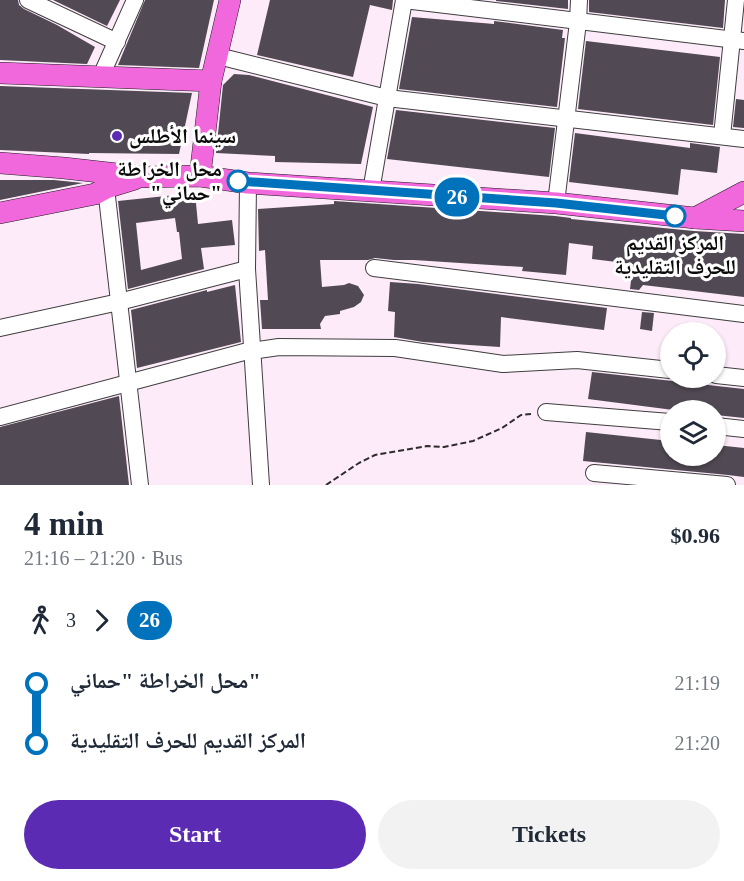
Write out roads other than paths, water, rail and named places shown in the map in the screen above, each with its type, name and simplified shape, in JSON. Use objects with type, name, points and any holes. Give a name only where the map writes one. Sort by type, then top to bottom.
[{"type":"main road","points":[[200,176],[211,81],[230,0]]},
{"type":"main road","points":[[0,73],[211,81]]},
{"type":"main road","points":[[0,163],[144,177],[200,176],[248,183],[556,203],[744,221]]},
{"type":"main road","points":[[0,213],[95,194],[106,188],[144,177]]},
{"type":"main road","points":[[695,218],[744,192]]},
{"type":"street","points":[[28,0],[117,42]]},
{"type":"street","points":[[102,76],[135,0]]},
{"type":"street","points":[[371,191],[404,0],[503,6],[578,22],[738,40]]},
{"type":"street","points":[[556,203],[579,0]]},
{"type":"street","points":[[722,136],[738,40],[736,0]]},
{"type":"street","points":[[218,56],[387,99],[744,139]]},
{"type":"street","points":[[248,183],[247,269],[261,485]]},
{"type":"street","points":[[106,188],[140,485]]},
{"type":"street","points":[[374,268],[744,314]]},
{"type":"street","points":[[0,328],[119,302],[247,269]]},
{"type":"street","points":[[0,417],[253,351],[279,347],[395,348],[502,364],[577,360],[660,369]]},
{"type":"street","points":[[726,376],[744,378]]},
{"type":"street","points":[[546,412],[660,421]]},
{"type":"street","points":[[726,427],[744,429]]},
{"type":"street","points":[[594,473],[727,485]]},
{"type":"place","name":"سينما الأطلس","points":[[117,136]]},
{"type":"place","name":"محل الخراطة \"حماني\"","points":[[238,181]]},
{"type":"place","name":"المركز القديم للحرف التقليدية","points":[[675,216]]}]
